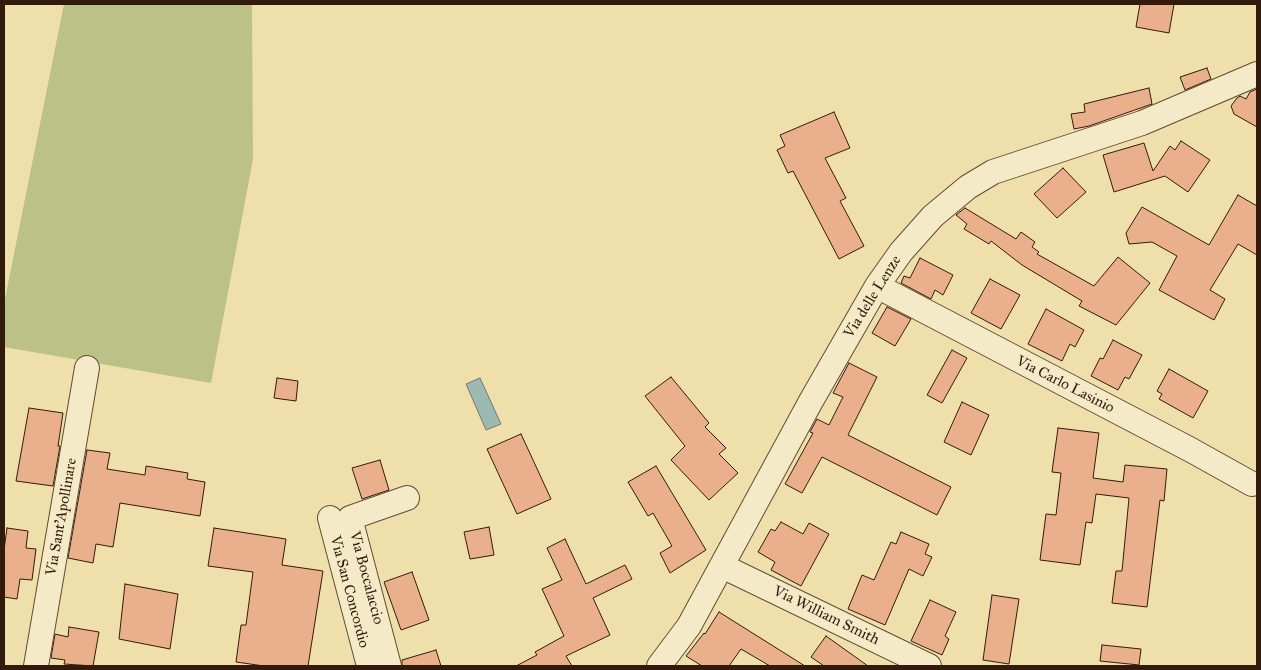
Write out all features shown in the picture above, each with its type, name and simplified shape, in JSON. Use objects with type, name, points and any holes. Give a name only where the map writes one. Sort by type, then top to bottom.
[{"type":"street","name":"Via delle Lenze","points":[[659,666],[689,626],[816,393],[877,286],[901,252],[933,216],[980,179],[1009,166],[1142,123],[1257,74]]},
{"type":"street","name":"Via Carlo Lasinio","points":[[877,286],[1191,450],[1252,484]]},
{"type":"street","name":"Via Sant'Apollinare","points":[[36,666],[87,368]]},
{"type":"street","name":"Via Boccalaccio","points":[[389,666],[350,518],[407,498]]},
{"type":"street","name":"Via San Concordio","points":[[330,518],[369,666]]},
{"type":"street","name":"Via William Smith","points":[[722,566],[930,666]]},
{"type":"green space","points":[[64,4],[252,4],[253,159],[211,383],[4,347],[4,304]]},
{"type":"water","points":[[480,378],[501,424],[486,430],[466,384]]},
{"type":"building","points":[[1140,4],[1174,4],[1169,33],[1136,27]]},
{"type":"building","points":[[1207,68],[1211,79],[1185,90],[1180,77]]},
{"type":"building","points":[[1149,88],[1152,104],[1089,126],[1074,129],[1071,114],[1085,112],[1084,104]]},
{"type":"building","points":[[1257,89],[1257,127],[1234,114],[1231,106],[1240,96],[1246,99],[1250,92]]},
{"type":"building","points":[[834,112],[850,148],[825,158],[846,198],[840,201],[864,246],[839,259],[793,171],[788,173],[777,150],[785,146],[780,135]]},
{"type":"building","points":[[1181,141],[1210,160],[1188,192],[1165,176],[1114,192],[1103,155],[1144,143],[1153,171],[1170,146],[1175,150]]},
{"type":"building","points":[[1063,168],[1086,192],[1057,218],[1034,194]]},
{"type":"building","points":[[1238,195],[1257,206],[1257,255],[1238,244],[1210,290],[1225,299],[1214,320],[1159,290],[1177,256],[1152,242],[1129,244],[1126,233],[1142,207],[1209,245]]},
{"type":"building","points":[[965,208],[1016,239],[1021,232],[1035,242],[1032,247],[1039,252],[1037,254],[1094,286],[1118,257],[1150,283],[1116,325],[1079,306],[1082,301],[1022,265],[991,241],[989,244],[964,229],[967,224],[956,215]]},
{"type":"building","points":[[920,258],[953,275],[943,295],[935,290],[931,299],[901,283],[904,276],[910,278]]},
{"type":"building","points":[[990,279],[1020,295],[1001,329],[971,313]]},
{"type":"building","points":[[887,307],[911,319],[895,346],[872,333]]},
{"type":"building","points":[[1046,309],[1084,330],[1075,347],[1070,344],[1062,361],[1028,344]]},
{"type":"building","points":[[1113,340],[1142,355],[1129,379],[1125,377],[1118,390],[1091,376],[1100,358],[1103,359]]},
{"type":"building","points":[[952,350],[967,358],[942,403],[927,395]]},
{"type":"building","points":[[849,363],[877,377],[848,435],[951,487],[937,515],[822,457],[802,493],[785,484],[813,433],[810,432],[817,419],[829,425],[843,397],[833,393]]},
{"type":"building","points":[[1169,369],[1208,391],[1193,418],[1159,399],[1162,394],[1157,391]]},
{"type":"building","points":[[671,377],[709,423],[705,427],[726,448],[719,454],[738,473],[709,500],[671,460],[685,446],[645,396]]},
{"type":"building","points":[[277,378],[298,381],[296,401],[274,398]]},
{"type":"building","points":[[962,402],[989,415],[971,455],[944,442]]},
{"type":"building","points":[[29,408],[63,413],[58,446],[60,446],[53,486],[16,481]]},
{"type":"building","points":[[1058,428],[1099,433],[1093,478],[1123,482],[1125,465],[1167,469],[1164,501],[1160,500],[1147,607],[1112,603],[1116,571],[1122,571],[1129,498],[1096,494],[1092,523],[1086,522],[1080,565],[1040,560],[1046,514],[1056,515],[1061,473],[1052,472]]},
{"type":"building","points":[[521,434],[551,499],[517,514],[487,449]]},
{"type":"building","points":[[87,450],[110,453],[107,469],[145,475],[146,466],[188,473],[187,479],[205,482],[200,516],[120,503],[113,547],[96,544],[93,563],[68,558]]},
{"type":"building","points":[[380,460],[389,490],[362,499],[352,468]]},
{"type":"building","points":[[656,466],[706,550],[670,573],[660,553],[672,546],[653,513],[648,516],[628,482]]},
{"type":"building","points":[[781,522],[803,534],[809,523],[829,534],[801,586],[771,570],[775,562],[758,552],[771,529],[775,531]]},
{"type":"building","points":[[489,527],[494,555],[470,559],[464,532]]},
{"type":"building","points":[[7,528],[28,531],[26,548],[36,549],[32,580],[20,579],[17,599],[4,597],[4,550]]},
{"type":"building","points":[[214,528],[286,539],[282,565],[323,571],[308,666],[264,666],[236,662],[241,625],[246,625],[253,572],[208,566]]},
{"type":"building","points":[[901,532],[929,544],[925,554],[932,557],[923,576],[909,569],[885,625],[848,609],[862,575],[874,580],[891,542],[896,544]]},
{"type":"building","points":[[565,539],[586,584],[625,565],[632,579],[593,598],[610,635],[566,656],[572,666],[516,666],[537,655],[535,652],[564,636],[542,589],[562,580],[547,548]]},
{"type":"building","points":[[412,572],[429,620],[401,630],[384,582]]},
{"type":"building","points":[[125,584],[178,594],[170,649],[119,639]]},
{"type":"building","points":[[992,595],[1019,599],[1009,664],[983,660]]},
{"type":"building","points":[[930,600],[956,612],[945,636],[949,639],[942,655],[911,641]]},
{"type":"building","points":[[719,612],[805,666],[770,666],[741,649],[729,666],[702,666],[686,656],[705,634]]},
{"type":"building","points":[[69,627],[99,632],[93,666],[64,664],[65,660],[51,658],[55,634],[68,637]]},
{"type":"building","points":[[826,636],[868,666],[824,666],[811,657]]},
{"type":"building","points":[[1102,645],[1141,649],[1139,665],[1100,661]]},
{"type":"building","points":[[436,650],[441,666],[402,666],[402,660]]}]
